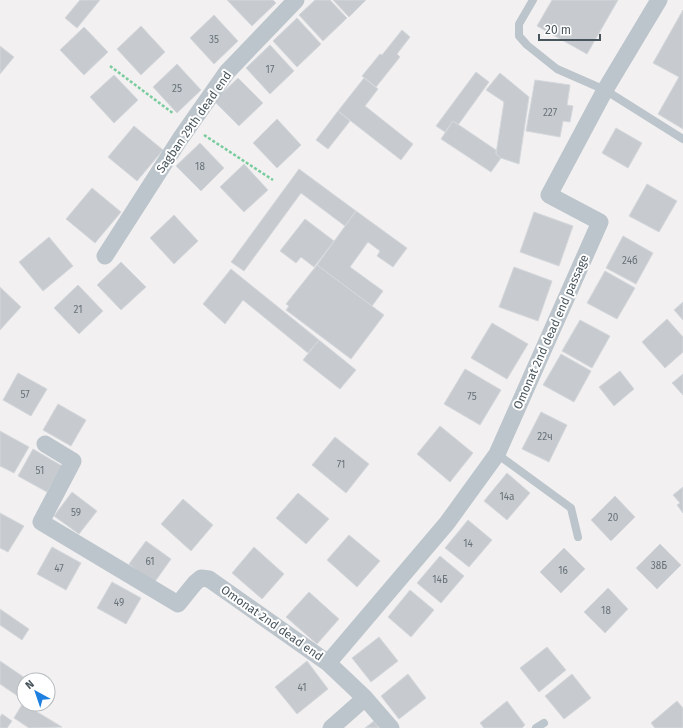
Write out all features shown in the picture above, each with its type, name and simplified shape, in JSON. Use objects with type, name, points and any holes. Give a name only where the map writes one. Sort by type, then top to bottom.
[{"type":"street","name":"Sagban 29th dead end","points":[[105,256],[180,139],[227,72],[296,0]]},
{"type":"street","name":"Omonat 2nd dead end passage","points":[[328,663],[447,523],[497,454],[600,222],[549,195],[605,90],[659,0]]},
{"type":"street","name":"Omonat 2nd dead end","points":[[45,444],[73,461],[40,522],[178,604],[201,578],[209,579],[328,663],[365,698],[391,728]]},
{"type":"street","points":[[331,728],[365,698]]},
{"type":"lane","points":[[533,0],[519,24],[519,36],[527,45],[557,69],[605,90],[683,139]]},
{"type":"lane","points":[[497,454],[571,508],[578,537]]},
{"type":"lane","points":[[536,728],[544,723]]},
{"type":"building","points":[[80,0],[100,0],[77,28],[65,18]]},
{"type":"building","points":[[227,0],[273,0],[276,3],[252,26]]},
{"type":"building","points":[[315,0],[330,0],[347,18],[323,41],[299,15]]},
{"type":"building","points":[[333,0],[366,0],[349,17]]},
{"type":"building","points":[[552,0],[618,0],[587,54],[537,26]]},
{"type":"building","points":[[683,10],[683,129],[658,114],[679,77],[653,63]]},
{"type":"building","points":[[214,15],[238,41],[214,64],[190,38]]},
{"type":"building","points":[[297,18],[321,44],[297,67],[273,41]]},
{"type":"building","points":[[141,26],[165,52],[141,75],[117,49]]},
{"type":"building","points":[[84,27],[108,52],[84,75],[60,50]]},
{"type":"building","points":[[402,30],[410,37],[397,54],[400,57],[376,87],[362,76],[380,54],[382,55]]},
{"type":"building","points":[[270,45],[294,71],[270,94],[246,68]]},
{"type":"building","points":[[0,46],[14,57],[0,74]]},
{"type":"building","points":[[177,64],[201,90],[177,113],[153,87]]},
{"type":"building","points":[[476,72],[489,82],[458,125],[453,121],[445,132],[436,126]]},
{"type":"building","points":[[500,73],[529,97],[519,164],[501,158],[496,154],[504,102],[486,90]]},
{"type":"building","points":[[114,75],[138,100],[114,123],[90,97]]},
{"type":"building","points":[[238,78],[263,103],[239,126],[214,101]]},
{"type":"building","points":[[364,78],[378,89],[365,106],[413,144],[401,160],[338,111]]},
{"type":"building","points":[[535,80],[570,85],[567,105],[573,106],[570,122],[563,121],[560,137],[526,131]]},
{"type":"building","points":[[338,111],[350,121],[328,149],[316,140]]},
{"type":"building","points":[[277,119],[301,145],[277,168],[253,143]]},
{"type":"building","points":[[453,121],[496,150],[496,154],[501,158],[491,172],[441,139]]},
{"type":"building","points":[[134,126],[163,150],[137,181],[108,157]]},
{"type":"building","points":[[616,128],[642,143],[628,168],[602,153]]},
{"type":"building","points":[[200,143],[224,168],[201,191],[176,166]]},
{"type":"building","points":[[244,164],[268,190],[244,212],[220,187]]},
{"type":"building","points":[[299,169],[356,211],[345,226],[301,193],[244,271],[231,262]]},
{"type":"building","points":[[647,184],[677,201],[659,232],[629,216]]},
{"type":"building","points":[[92,188],[121,212],[95,243],[66,219]]},
{"type":"building","points":[[356,211],[407,248],[393,267],[377,256],[380,251],[368,242],[350,267],[383,291],[372,306],[317,265]]},
{"type":"building","points":[[534,212],[573,226],[559,266],[520,252]]},
{"type":"building","points":[[174,215],[198,241],[174,264],[150,238]]},
{"type":"building","points":[[305,219],[334,241],[314,267],[301,257],[296,263],[280,251]]},
{"type":"building","points":[[623,236],[653,253],[636,284],[606,268]]},
{"type":"building","points":[[49,237],[73,266],[43,291],[19,262]]},
{"type":"building","points":[[121,262],[146,287],[121,310],[97,285]]},
{"type":"building","points":[[317,265],[384,315],[351,359],[286,310],[289,306],[286,304]]},
{"type":"building","points":[[514,267],[552,281],[538,321],[499,307]]},
{"type":"building","points":[[231,269],[319,340],[308,353],[243,300],[225,324],[203,304]]},
{"type":"building","points":[[605,271],[635,288],[617,319],[587,303]]},
{"type":"building","points":[[78,285],[103,311],[79,334],[54,308]]},
{"type":"building","points":[[0,287],[21,307],[0,330]]},
{"type":"building","points":[[683,302],[683,320],[674,310]]},
{"type":"building","points":[[667,319],[683,337],[683,352],[665,368],[642,342]]},
{"type":"building","points":[[580,320],[610,336],[592,368],[562,351]]},
{"type":"building","points":[[492,323],[528,344],[507,379],[471,358]]},
{"type":"building","points":[[319,340],[356,370],[340,389],[303,360]]},
{"type":"building","points":[[561,354],[591,371],[574,402],[543,385]]},
{"type":"building","points":[[465,369],[501,390],[480,425],[444,404]]},
{"type":"building","points":[[620,371],[634,389],[614,406],[599,387]]},
{"type":"building","points":[[18,373],[47,389],[31,416],[3,400]]},
{"type":"building","points":[[683,374],[683,395],[672,383]]},
{"type":"building","points":[[58,404],[86,420],[71,446],[43,430]]},
{"type":"building","points":[[541,412],[567,425],[549,462],[522,449]]},
{"type":"building","points":[[440,426],[473,453],[450,482],[417,454]]},
{"type":"building","points":[[0,431],[29,447],[14,473],[0,466]]},
{"type":"building","points":[[335,437],[369,464],[346,493],[312,465]]},
{"type":"building","points":[[33,449],[62,466],[47,492],[18,476]]},
{"type":"building","points":[[507,473],[530,493],[507,520],[484,501]]},
{"type":"building","points":[[683,487],[683,513],[677,505],[680,503],[673,495]]},
{"type":"building","points":[[72,492],[97,511],[79,534],[54,516]]},
{"type":"building","points":[[298,493],[329,519],[306,544],[276,518]]},
{"type":"building","points":[[615,496],[635,517],[611,541],[591,520]]},
{"type":"building","points":[[183,499],[213,525],[191,551],[161,524]]},
{"type":"building","points":[[0,513],[24,526],[8,552],[0,548]]},
{"type":"building","points":[[468,520],[492,540],[469,567],[445,548]]},
{"type":"building","points":[[349,535],[380,561],[357,587],[327,560]]},
{"type":"building","points":[[146,541],[171,559],[154,583],[129,564]]},
{"type":"building","points":[[660,544],[681,565],[657,589],[636,568]]},
{"type":"building","points":[[52,547],[81,563],[66,590],[37,574]]},
{"type":"building","points":[[254,547],[284,574],[262,599],[232,573]]},
{"type":"building","points":[[564,548],[585,569],[561,593],[540,572]]},
{"type":"building","points":[[440,556],[464,576],[441,603],[417,583]]},
{"type":"building","points":[[112,582],[141,598],[126,624],[97,608]]},
{"type":"building","points":[[608,588],[628,609],[605,633],[584,612]]},
{"type":"building","points":[[410,590],[434,610],[411,637],[388,617]]},
{"type":"building","points":[[309,592],[339,619],[317,644],[286,617]]},
{"type":"building","points":[[0,609],[29,629],[22,640],[0,625]]},
{"type":"building","points":[[379,637],[398,661],[371,682],[352,658]]},
{"type":"building","points":[[547,647],[566,670],[539,692],[520,668]]},
{"type":"building","points":[[0,661],[16,672],[16,695],[0,684]]},
{"type":"building","points":[[307,661],[328,689],[297,714],[275,687]]},
{"type":"building","points":[[408,674],[426,698],[399,719],[381,696]]},
{"type":"building","points":[[572,674],[591,698],[564,719],[545,696]]},
{"type":"building","points":[[507,701],[525,725],[522,728],[484,728],[480,723]]},
{"type":"building","points":[[677,701],[683,708],[683,728],[655,728],[651,723]]},
{"type":"building","points":[[18,712],[37,712],[62,727],[29,728],[14,718]]},
{"type":"building","points":[[2,714],[12,721],[7,728],[0,728],[0,717]]},
{"type":"building","points":[[374,721],[379,728],[365,728]]}]
